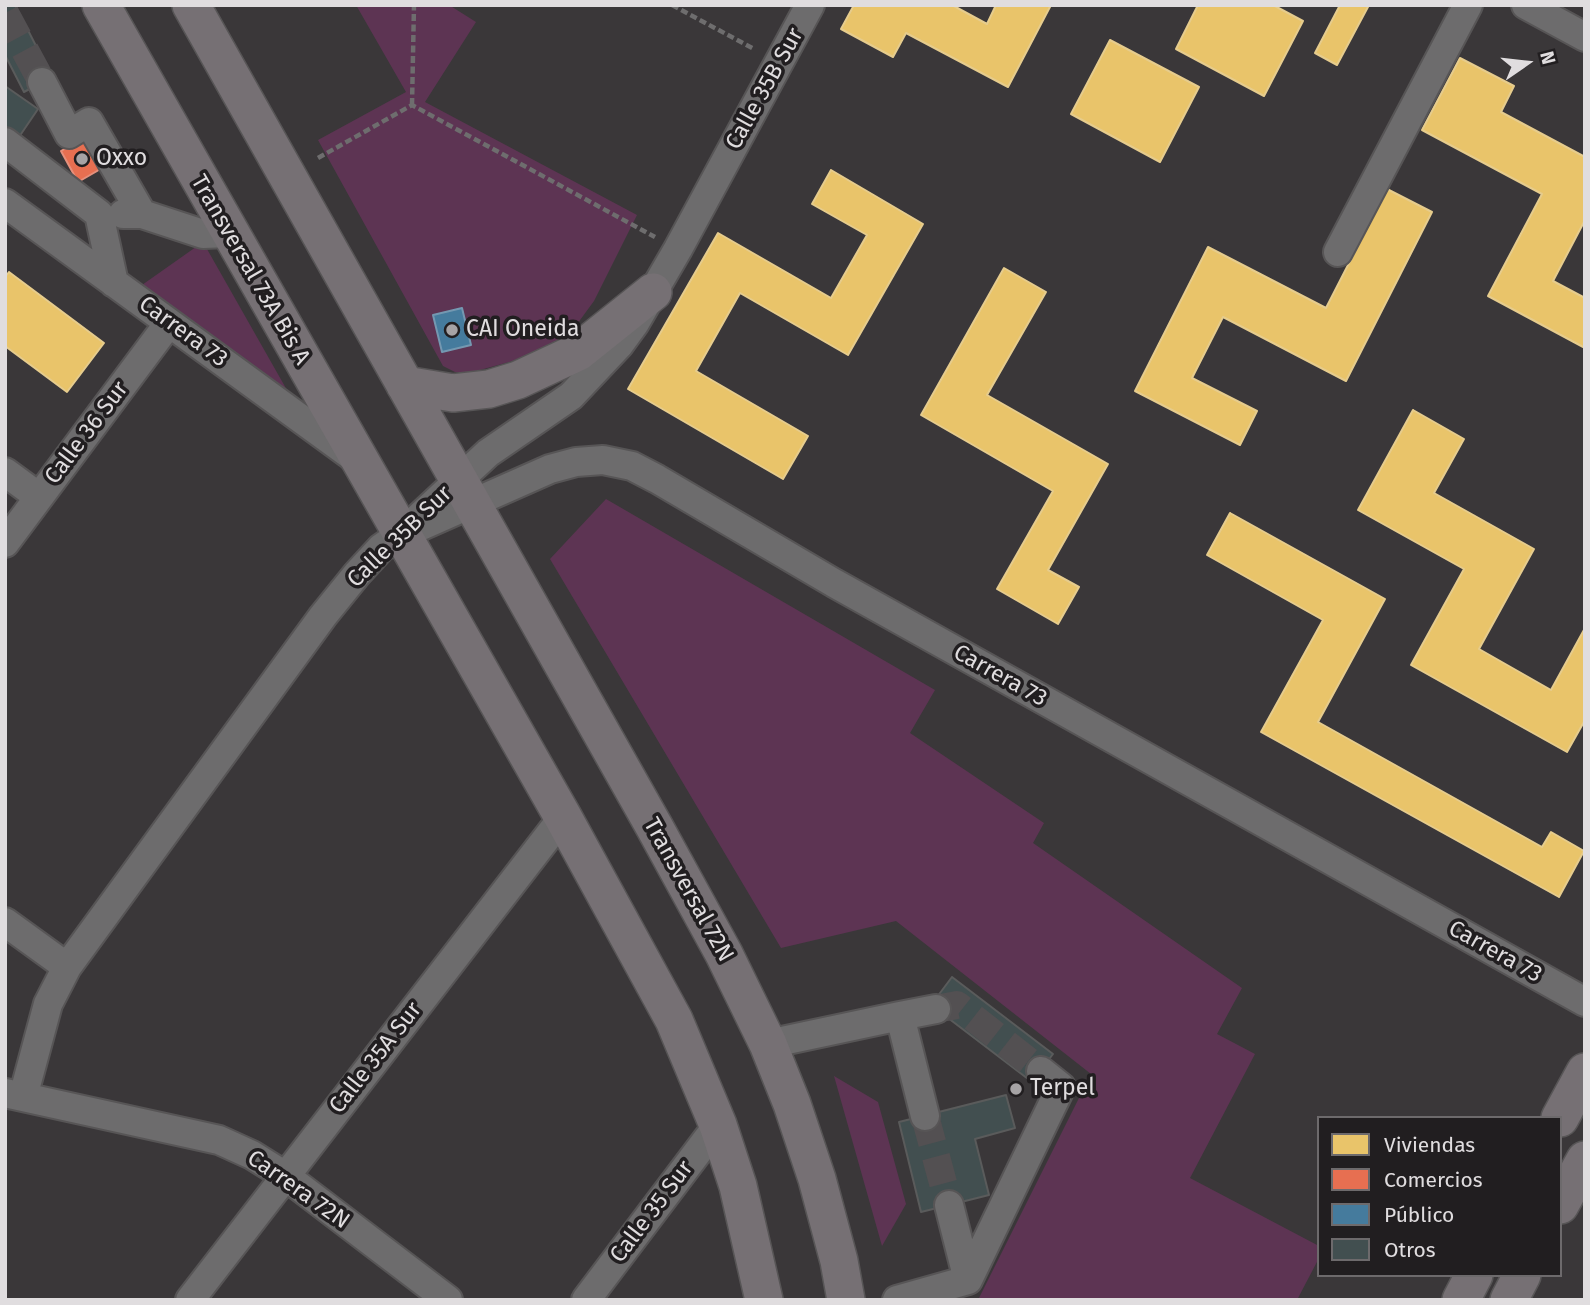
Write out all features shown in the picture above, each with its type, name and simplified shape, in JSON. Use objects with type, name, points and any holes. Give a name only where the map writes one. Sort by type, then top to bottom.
[{"type":"main road","name":"Transversal 73A Bis A","points":[[101,5],[401,534]]},
{"type":"main road","points":[[191,5],[466,492]]},
{"type":"main road","points":[[405,385],[453,393],[489,389],[518,380],[578,352],[653,292]]},
{"type":"main road","name":"Transversal 72N","points":[[466,492],[662,839],[724,954],[768,1044],[817,1179],[839,1261],[846,1300]]},
{"type":"main road","points":[[401,534],[563,817],[674,1020],[718,1125],[738,1186],[764,1300]]},
{"type":"main road","points":[[1561,1116],[1585,1072]]},
{"type":"main road","points":[[1562,1201],[1585,1160]]},
{"type":"main road","points":[[1461,1300],[1473,1277]]},
{"type":"main road","points":[[1509,1300],[1521,1277]]},
{"type":"street","name":"Calle 35B Sur","points":[[466,492],[488,453],[571,396],[619,345],[678,249],[810,5]]},
{"type":"street","points":[[1338,252],[1468,5]]},
{"type":"street","points":[[1526,5],[1585,37]]},
{"type":"street","points":[[42,82],[69,134]]},
{"type":"street","points":[[37,165],[69,134],[89,122],[142,214]]},
{"type":"street","points":[[5,142],[99,214],[142,214],[203,234],[229,233]]},
{"type":"street","name":"Carrera 73","points":[[5,203],[360,462]]},
{"type":"street","points":[[99,214],[114,283]]},
{"type":"street","name":"Calle 36 Sur","points":[[5,543],[169,323]]},
{"type":"street","name":"Carrera 73","points":[[401,534],[466,492],[532,477],[576,462],[603,460],[632,466],[834,583],[1585,1002]]},
{"type":"street","points":[[5,472],[39,497]]},
{"type":"street","name":"Calle 35B Sur","points":[[14,1095],[48,1004],[67,967],[323,616],[357,574],[382,548],[401,534]]},
{"type":"street","name":"Calle 35A Sur","points":[[190,1300],[563,817]]},
{"type":"street","points":[[5,922],[67,967]]},
{"type":"street","points":[[768,1044],[936,1009]]},
{"type":"street","points":[[900,1016],[925,1116]]},
{"type":"street","points":[[897,1300],[968,1280],[1061,1087],[1041,1071]]},
{"type":"street","name":"Carrera 72N","points":[[14,1095],[219,1140],[253,1155],[284,1175],[448,1300]]},
{"type":"street","name":"Calle 35 Sur","points":[[586,1300],[718,1125]]},
{"type":"street","points":[[948,1205],[968,1280]]},
{"type":"path","points":[[412,105],[414,5]]},
{"type":"path","points":[[672,5],[779,62]]},
{"type":"path","points":[[318,158],[412,105]]},
{"type":"path","points":[[412,105],[678,249]]},
{"type":"shaded area","points":[[356,5],[449,5],[476,22],[425,102],[637,215],[594,301],[572,331],[547,347],[513,361],[469,373],[455,372],[443,366],[318,140],[406,92]]},
{"type":"shaded area","points":[[203,242],[296,406],[142,285]]},
{"type":"shaded area","points":[[606,499],[935,690],[910,733],[1044,823],[1033,843],[1242,988],[1217,1034],[1255,1054],[1190,1178],[1317,1245],[1317,1262],[1297,1300],[978,1300],[1091,1074],[896,921],[781,948],[550,559]]},
{"type":"shaded area","points":[[834,1076],[878,1102],[906,1204],[882,1246]]},
{"type":"building: Viviendas","points":[[854,5],[952,5],[987,24],[996,5],[1051,5],[1008,87],[906,33],[893,57],[841,29]]},
{"type":"building: Viviendas","points":[[1198,5],[1273,5],[1303,21],[1264,96],[1176,49]]},
{"type":"building: Viviendas","points":[[1340,5],[1369,5],[1337,65],[1315,53]]},
{"type":"building: Viviendas","points":[[1110,40],[1199,87],[1160,162],[1071,114]]},
{"type":"building: Viviendas","points":[[1460,58],[1514,86],[1501,112],[1585,157],[1585,220],[1553,281],[1585,298],[1585,348],[1488,296],[1542,194],[1422,130]]},
{"type":"building: Viviendas","points":[[831,170],[923,224],[848,355],[740,293],[696,371],[808,436],[783,479],[628,389],[718,233],[831,298],[867,235],[812,204]]},
{"type":"building: Viviendas","points":[[1387,189],[1432,212],[1346,381],[1223,317],[1192,378],[1257,411],[1240,445],[1135,391],[1208,247],[1326,308]]},
{"type":"building: Viviendas","points":[[1004,268],[1046,292],[987,395],[1108,464],[1048,570],[1079,587],[1058,624],[997,589],[1053,491],[921,415]]},
{"type":"building: Viviendas","points":[[9,272],[104,343],[67,392],[5,346],[5,277]]},
{"type":"building: Viviendas","points":[[1413,410],[1464,439],[1434,493],[1534,549],[1479,649],[1551,690],[1585,628],[1585,720],[1567,752],[1411,665],[1464,569],[1358,510]]},
{"type":"building: Viviendas","points":[[1230,513],[1385,599],[1318,722],[1542,847],[1551,832],[1584,851],[1559,897],[1261,732],[1323,620],[1207,555]]},
{"type":"building: Comercios","name":"Oxxo","points":[[87,136],[104,167],[78,182],[61,151]]},
{"type":"building: Público","name":"CAI Oneida","points":[[462,308],[471,345],[442,352],[433,315]]},
{"type":"building: Otros","points":[[5,5],[15,5],[52,77],[24,92],[5,55]]},
{"type":"building: Otros","points":[[5,86],[38,109],[19,137],[5,127]]},
{"type":"building: Otros","points":[[952,977],[1053,1054],[1032,1082],[931,1005]]},
{"type":"building: Otros","points":[[1006,1095],[1015,1128],[975,1139],[989,1195],[921,1212],[899,1122]]},
{"type":"tunnel","points":[[5,13],[42,82]]},
{"type":"tunnel","points":[[936,1009],[957,1005],[1041,1071]]},
{"type":"tunnel","points":[[925,1116],[949,1205]]},
{"type":"place","name":"Oxxo","points":[[82,159]]},
{"type":"place","name":"CAI Oneida","points":[[452,330]]},
{"type":"place","name":"Terpel","points":[[1016,1089]]}]
